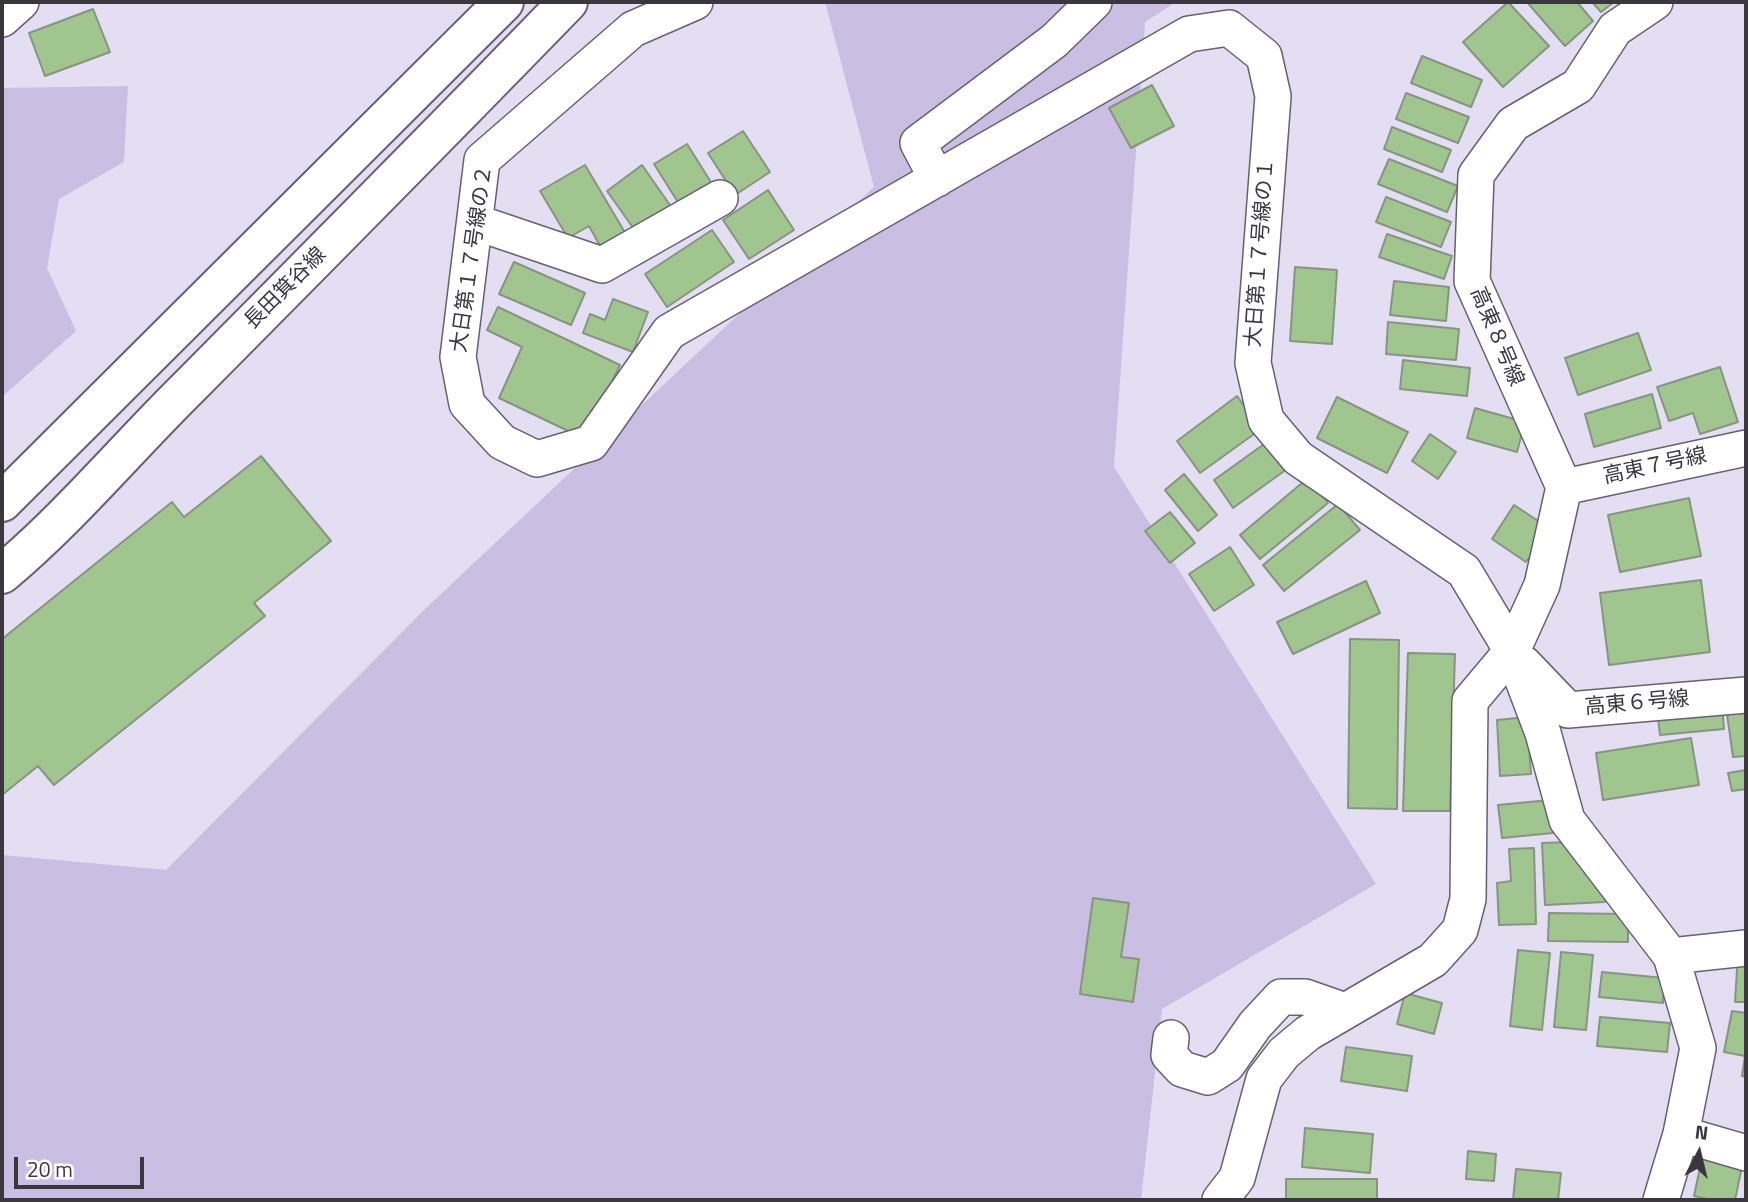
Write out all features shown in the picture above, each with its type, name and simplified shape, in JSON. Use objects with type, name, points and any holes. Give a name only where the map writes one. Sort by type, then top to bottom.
[{"type":"street","points":[[2,19],[21,2]]},
{"type":"street","points":[[2,502],[504,2]]},
{"type":"street","name":"長田箕谷線","points":[[2,574],[41,541],[568,2]]},
{"type":"street","name":"大日第１７号線の２","points":[[502,442],[467,404],[458,357],[482,160],[633,29],[695,2]]},
{"type":"street","points":[[937,179],[918,143],[1054,41],[1094,2]]},
{"type":"street","name":"高東８号線","points":[[1564,487],[1472,281],[1476,175],[1513,124],[1578,86],[1615,29],[1655,2]]},
{"type":"street","name":"大日第１７号線の１","points":[[502,442],[537,459],[591,443],[669,332],[1189,34],[1229,27],[1264,56],[1273,96],[1253,363],[1266,419],[1298,458],[1464,571],[1512,651],[1543,733],[1567,820],[1671,956],[1698,1048],[1681,1134],[1661,1200]]},
{"type":"street","points":[[475,222],[602,265],[720,198]]},
{"type":"street","name":"高東７号線","points":[[1564,487],[1746,448]]},
{"type":"street","points":[[1220,1200],[1237,1178],[1264,1079],[1284,1054],[1308,1033],[1433,960],[1460,930],[1468,899],[1471,701],[1512,651],[1542,585],[1564,487]]},
{"type":"street","name":"高東６号線","points":[[1512,651],[1568,710],[1746,695]]},
{"type":"street","points":[[1671,956],[1746,948]]},
{"type":"street","points":[[1171,1038],[1169,1055],[1182,1069],[1208,1077],[1227,1065],[1255,1024],[1282,997],[1305,997],[1345,1011]]},
{"type":"street","points":[[1681,1134],[1746,1153]]},
{"type":"shaded area","points":[[825,2],[1176,2],[1145,22],[1114,467],[1376,884],[1162,1009],[1141,1200],[2,1200],[2,855],[166,870],[426,608],[874,187]]},
{"type":"shaded area","points":[[128,86],[124,162],[59,199],[47,268],[76,331],[2,397],[2,88]]},
{"type":"building","points":[[1508,2],[1549,46],[1503,87],[1463,42]]},
{"type":"building","points":[[1527,2],[1577,2],[1593,21],[1565,46]]},
{"type":"building","points":[[1592,2],[1614,2],[1601,12]]},
{"type":"building","points":[[93,9],[110,52],[45,76],[29,33]]},
{"type":"building","points":[[1422,56],[1482,80],[1471,107],[1411,83]]},
{"type":"building","points":[[1152,85],[1174,126],[1131,148],[1109,108]]},
{"type":"building","points":[[1406,93],[1469,117],[1458,143],[1396,119]]},
{"type":"building","points":[[1392,127],[1451,150],[1442,172],[1384,149]]},
{"type":"building","points":[[743,131],[770,172],[735,195],[708,153]]},
{"type":"building","points":[[687,144],[714,187],[681,207],[654,164]]},
{"type":"building","points":[[1389,159],[1458,186],[1447,212],[1378,184]]},
{"type":"building","points":[[585,165],[630,241],[605,255],[589,226],[568,238],[540,191]]},
{"type":"building","points":[[642,165],[672,208],[636,232],[607,191]]},
{"type":"building","points":[[768,190],[794,230],[749,259],[723,220]]},
{"type":"building","points":[[1386,197],[1451,222],[1441,247],[1376,222]]},
{"type":"building","points":[[712,230],[734,262],[667,307],[645,274]]},
{"type":"building","points":[[1387,234],[1452,256],[1444,279],[1379,257]]},
{"type":"building","points":[[514,262],[585,293],[571,325],[499,294]]},
{"type":"building","points":[[1295,267],[1337,270],[1332,344],[1290,341]]},
{"type":"building","points":[[1394,281],[1449,287],[1446,321],[1390,315]]},
{"type":"building","points":[[613,299],[648,312],[633,352],[583,333],[590,314],[605,320]]},
{"type":"building","points":[[498,307],[620,365],[585,439],[499,398],[522,347],[487,330]]},
{"type":"building","points":[[1388,322],[1459,329],[1456,360],[1386,354]]},
{"type":"building","points":[[1638,333],[1651,370],[1578,395],[1565,358]]},
{"type":"building","points":[[1403,360],[1470,368],[1467,396],[1400,389]]},
{"type":"building","points":[[1720,367],[1738,422],[1700,434],[1693,413],[1669,421],[1657,387]]},
{"type":"building","points":[[1652,394],[1661,428],[1594,447],[1585,414]]},
{"type":"building","points":[[1237,396],[1261,429],[1200,473],[1177,441]]},
{"type":"building","points":[[1337,397],[1408,432],[1387,473],[1317,438]]},
{"type":"building","points":[[1475,408],[1525,422],[1517,452],[1467,438]]},
{"type":"building","points":[[1430,434],[1456,452],[1438,479],[1412,461]]},
{"type":"building","points":[[1267,442],[1287,469],[1233,508],[1214,480]]},
{"type":"building","points":[[261,456],[331,541],[254,603],[265,616],[54,785],[38,766],[2,795],[2,639],[172,502],[184,517]]},
{"type":"building","points":[[1184,474],[1217,515],[1198,531],[1165,490]]},
{"type":"building","points":[[1308,478],[1328,503],[1260,559],[1240,535]]},
{"type":"building","points":[[1689,498],[1701,556],[1620,572],[1608,515]]},
{"type":"building","points":[[1338,504],[1360,530],[1284,591],[1263,565]]},
{"type":"building","points":[[1514,505],[1549,528],[1526,562],[1492,539]]},
{"type":"building","points":[[1170,512],[1195,543],[1170,563],[1145,531]]},
{"type":"building","points":[[1230,547],[1254,585],[1214,611],[1189,574]]},
{"type":"building","points":[[1701,580],[1710,652],[1609,665],[1600,593]]},
{"type":"building","points":[[1366,581],[1380,613],[1293,654],[1277,622]]},
{"type":"building","points":[[1350,639],[1399,640],[1397,809],[1348,808]]},
{"type":"building","points":[[1408,653],[1455,654],[1450,811],[1403,811]]},
{"type":"building","points":[[1722,703],[1724,729],[1660,735],[1657,710]]},
{"type":"building","points":[[1746,705],[1746,756],[1733,757],[1726,707]]},
{"type":"building","points":[[1527,717],[1531,774],[1500,776],[1497,720]]},
{"type":"building","points":[[1691,738],[1699,785],[1603,800],[1596,753]]},
{"type":"building","points":[[1746,770],[1746,789],[1732,791],[1728,773]]},
{"type":"building","points":[[1550,800],[1553,833],[1502,838],[1498,805]]},
{"type":"building","points":[[1570,842],[1604,885],[1605,902],[1545,905],[1542,843]]},
{"type":"building","points":[[1534,848],[1536,924],[1499,925],[1497,883],[1511,881],[1509,849]]},
{"type":"building","points":[[1093,898],[1129,903],[1121,957],[1139,959],[1133,1002],[1080,994]]},
{"type":"building","points":[[1549,913],[1628,914],[1628,942],[1548,941]]},
{"type":"building","points":[[1518,950],[1550,953],[1542,1030],[1510,1026]]},
{"type":"building","points":[[1561,952],[1593,955],[1586,1030],[1554,1027]]},
{"type":"building","points":[[1738,953],[1746,953],[1746,1002],[1735,1002]]},
{"type":"building","points":[[1602,972],[1664,978],[1663,1003],[1599,997]]},
{"type":"building","points":[[1405,993],[1442,1003],[1434,1034],[1397,1024]]},
{"type":"building","points":[[1732,1011],[1746,1013],[1746,1077],[1742,1076],[1745,1056],[1724,1052]]},
{"type":"building","points":[[1600,1017],[1670,1023],[1667,1052],[1597,1046]]},
{"type":"building","points":[[1346,1047],[1412,1056],[1407,1091],[1341,1081]]},
{"type":"building","points":[[1305,1128],[1373,1134],[1370,1173],[1302,1167]]},
{"type":"building","points":[[1468,1151],[1496,1154],[1494,1181],[1466,1179]]},
{"type":"building","points":[[1703,1153],[1743,1162],[1735,1200],[1713,1200],[1694,1196]]},
{"type":"building","points":[[1516,1169],[1561,1173],[1558,1200],[1513,1200]]},
{"type":"building","points":[[1286,1179],[1377,1179],[1377,1200],[1286,1200]]}]
